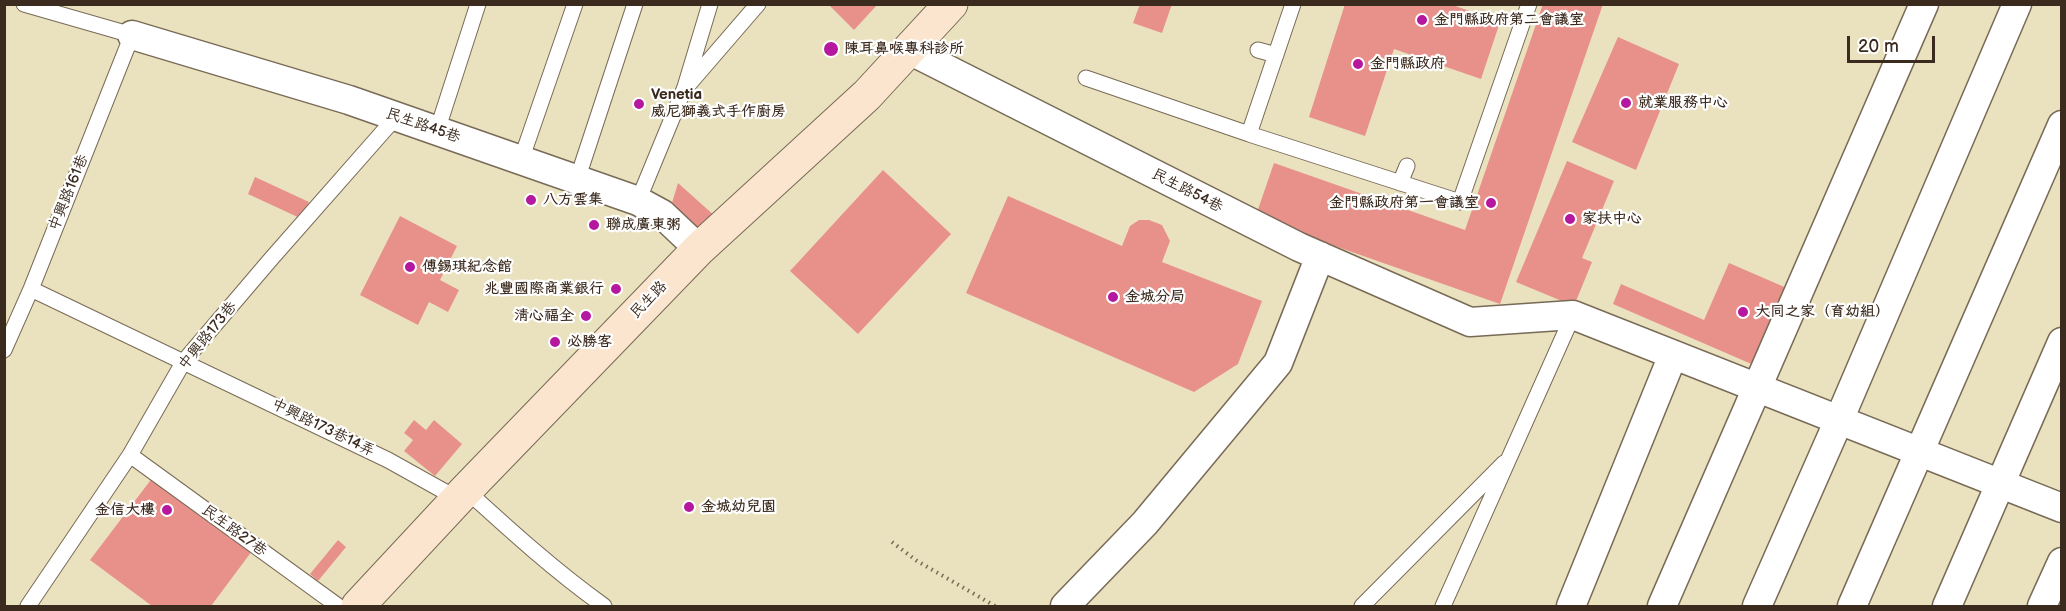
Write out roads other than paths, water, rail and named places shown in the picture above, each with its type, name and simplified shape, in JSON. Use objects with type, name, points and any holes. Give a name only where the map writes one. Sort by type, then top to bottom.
[{"type":"main road","name":"民生路","points":[[358,606],[699,249],[867,95],[951,4]]},
{"type":"street","points":[[1662,606],[1923,4]]},
{"type":"street","points":[[1757,606],[2017,4]]},
{"type":"street","name":"民生路45巷","points":[[132,35],[349,100],[638,201],[662,214],[699,249]]},
{"type":"street","name":"民生路54巷","points":[[909,50],[1320,256],[1470,322],[1573,315]]},
{"type":"street","points":[[1852,606],[2061,125]]},
{"type":"street","points":[[1065,606],[1145,523],[1278,363],[1320,256]]},
{"type":"street","points":[[1573,315],[2061,508]]},
{"type":"street","points":[[1947,606],[2061,342]]},
{"type":"street","points":[[1571,606],[1673,355]]},
{"type":"street","points":[[2042,606],[2061,562]]},
{"type":"lane","points":[[24,4],[132,35]]},
{"type":"lane","points":[[437,131],[478,4]]},
{"type":"lane","points":[[521,160],[575,4]]},
{"type":"lane","points":[[577,180],[635,4]]},
{"type":"lane","points":[[638,201],[686,87],[710,4]]},
{"type":"lane","points":[[686,87],[758,4]]},
{"type":"lane","points":[[1249,134],[1293,4]]},
{"type":"lane","points":[[1086,78],[1249,134],[1460,202],[1529,4]]},
{"type":"lane","name":"中興路161巷","points":[[4,350],[31,289],[132,35]]},
{"type":"lane","points":[[1258,50],[1276,55]]},
{"type":"lane","name":"中興路173巷","points":[[28,606],[130,454],[184,361],[396,117]]},
{"type":"lane","points":[[1400,183],[1407,166]]},
{"type":"lane","name":"中興路173巷14弄","points":[[31,289],[462,495],[604,606]]},
{"type":"lane","points":[[1443,606],[1573,315]]},
{"type":"lane","name":"民生路27巷","points":[[130,454],[338,606]]},
{"type":"lane","points":[[1362,606],[1510,456]]},
{"type":"place","name":"金門縣政府第二會議室","points":[[1422,20]]},
{"type":"place","name":"陳耳鼻喉專科診所","points":[[831,49]]},
{"type":"place","name":"金門縣政府","points":[[1358,64]]},
{"type":"place","name":"就業服務中心","points":[[1626,103]]},
{"type":"place","name":"Venetia 威尼獅義式手作廚房","points":[[639,104]]},
{"type":"place","name":"八方雲集","points":[[531,200]]},
{"type":"place","name":"金門縣政府第一會議室","points":[[1491,203]]},
{"type":"place","name":"家扶中心","points":[[1570,219]]},
{"type":"place","name":"聯成廣東粥","points":[[594,225]]},
{"type":"place","name":"傅錫琪紀念館","points":[[410,267]]},
{"type":"place","name":"兆豐國際商業銀行","points":[[616,289]]},
{"type":"place","name":"金城分局","points":[[1113,297]]},
{"type":"place","name":"大同之家（育幼組）","points":[[1743,312]]},
{"type":"place","name":"清心福全","points":[[586,316]]},
{"type":"place","name":"必勝客","points":[[555,342]]},
{"type":"place","name":"金城幼兒園","points":[[689,507]]},
{"type":"place","name":"金信大樓","points":[[167,510]]}]
